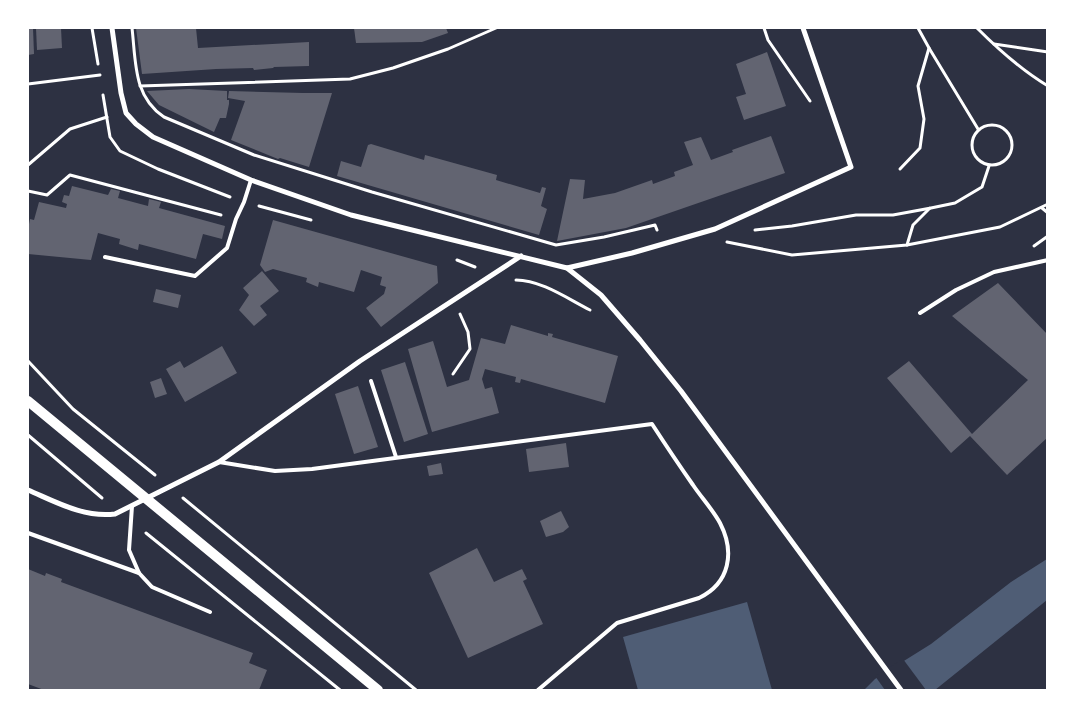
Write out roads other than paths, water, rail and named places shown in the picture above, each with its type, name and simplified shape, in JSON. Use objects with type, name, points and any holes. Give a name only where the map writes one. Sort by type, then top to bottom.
[{"type":"main road","points":[[28,401],[378,690]]},
{"type":"street","points":[[112,28],[121,93],[126,113],[136,124],[153,137],[251,180],[351,215],[567,268],[601,295],[681,392],[901,690]]},
{"type":"street","points":[[567,268],[632,254],[715,229],[851,167],[803,28]]},
{"type":"street","points":[[28,490],[83,513],[101,516],[115,514],[132,506],[219,462],[360,361],[521,256]]},
{"type":"lane","points":[[105,257],[195,276],[227,248],[251,180]]},
{"type":"lane","points":[[920,313],[956,290],[994,272],[1048,260]]},
{"type":"lane","points":[[371,382],[396,457]]},
{"type":"lane","points":[[219,462],[275,471],[312,469],[652,424],[720,522],[728,542],[728,564],[722,581],[709,593],[699,598],[617,623],[538,690]]},
{"type":"lane","points":[[132,506],[129,550],[139,573],[152,587],[210,612]]},
{"type":"lane","points":[[28,533],[139,573]]},
{"type":"water","points":[[1047,559],[1047,600],[935,690],[864,690],[875,679],[931,644],[1011,582]]},
{"type":"water","points":[[747,602],[772,690],[638,690],[623,637]]}]
